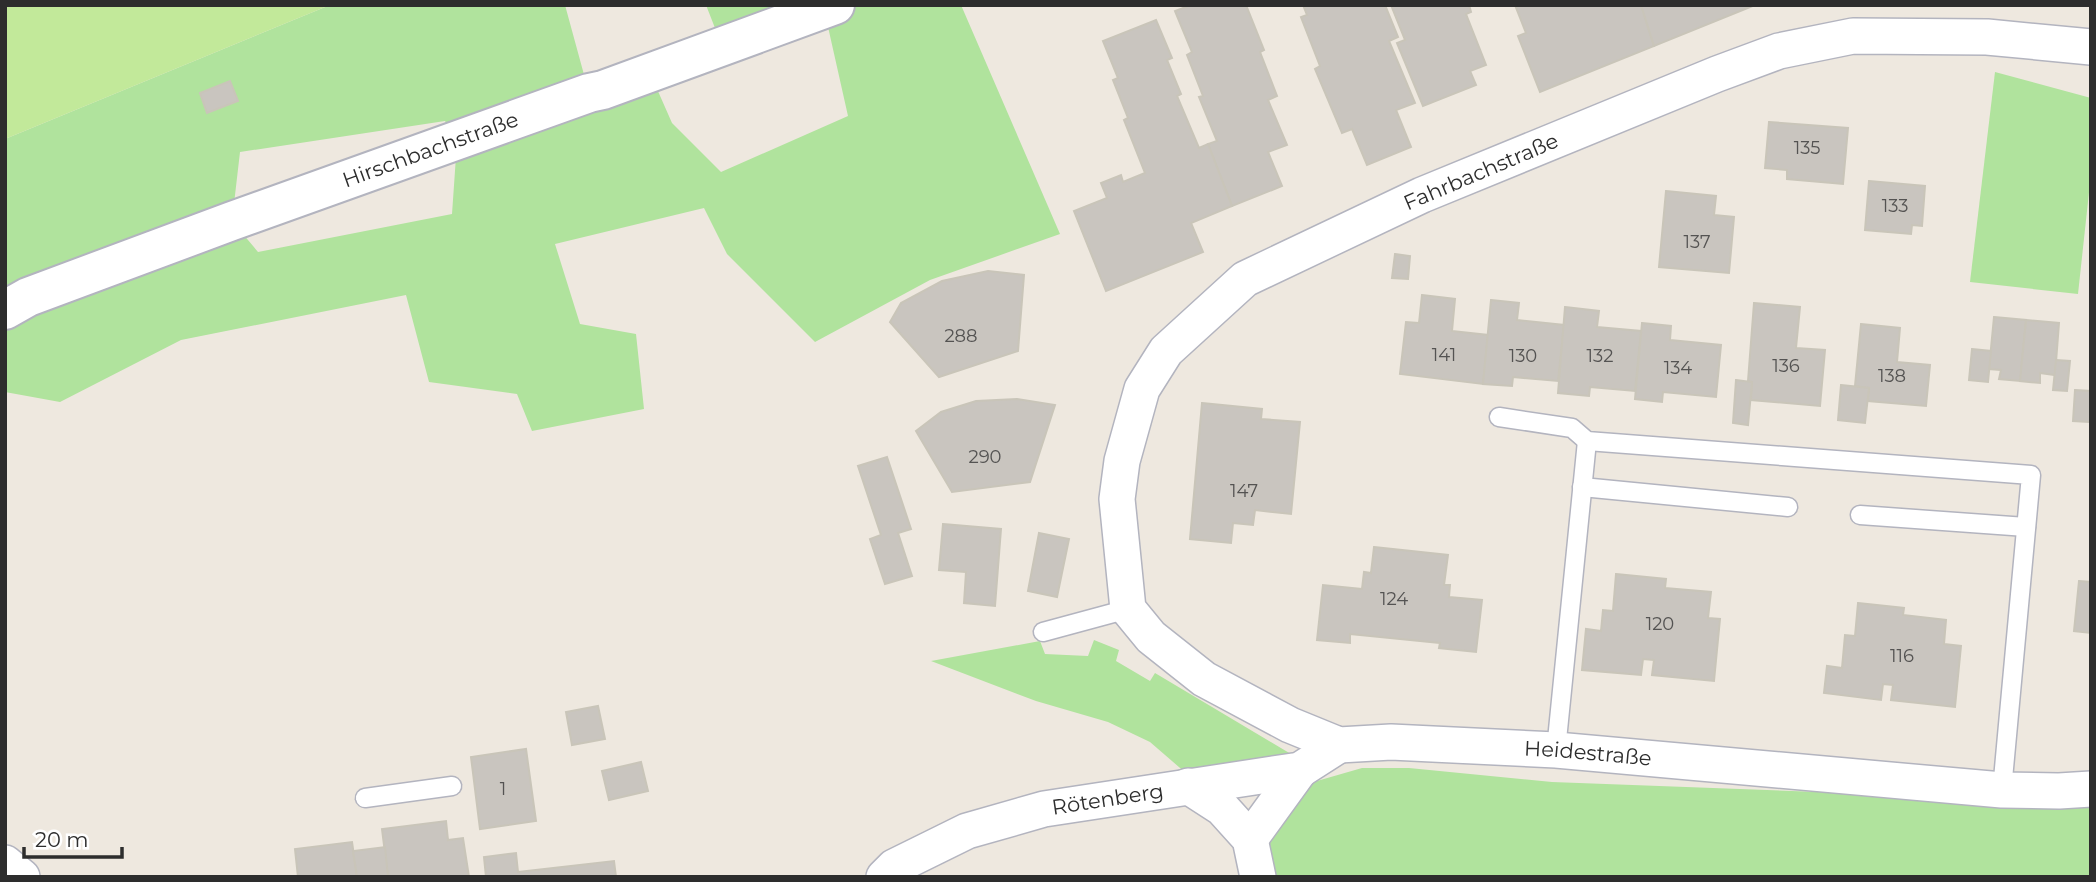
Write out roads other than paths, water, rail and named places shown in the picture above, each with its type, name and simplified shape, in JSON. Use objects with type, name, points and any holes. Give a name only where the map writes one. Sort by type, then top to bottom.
[{"type":"street","name":"Hirschbachstraße","points":[[16,303],[232,221],[835,5]]},
{"type":"street","name":"Fahrbachstraße","points":[[1128,609],[1117,499],[1122,461],[1142,389],[1166,351],[1245,279],[1422,195],[1779,51],[1853,36],[1987,37],[2091,47]]},
{"type":"street","name":"Heidestraße","points":[[1128,609],[1151,637],[1204,679],[1290,725],[1339,745],[1391,742],[1556,750],[2003,790],[2091,789]]},
{"type":"street","name":"Rötenberg","points":[[884,877],[894,867],[967,831],[1044,809],[1300,771],[1339,745]]},
{"type":"street","points":[[1250,839],[1300,771]]},
{"type":"street","points":[[1188,786],[1222,807],[1250,839],[1258,877]]},
{"type":"street","points":[[5,863],[22,877]]},
{"type":"lane","points":[[1499,416],[1572,428],[1587,441],[2031,475],[2003,790]]},
{"type":"lane","points":[[1556,750],[1587,441]]},
{"type":"lane","points":[[1582,487],[1788,507]]},
{"type":"lane","points":[[1860,515],[2026,527]]},
{"type":"lane","points":[[1043,632],[1128,609]]},
{"type":"lane","points":[[365,798],[453,786]]}]
